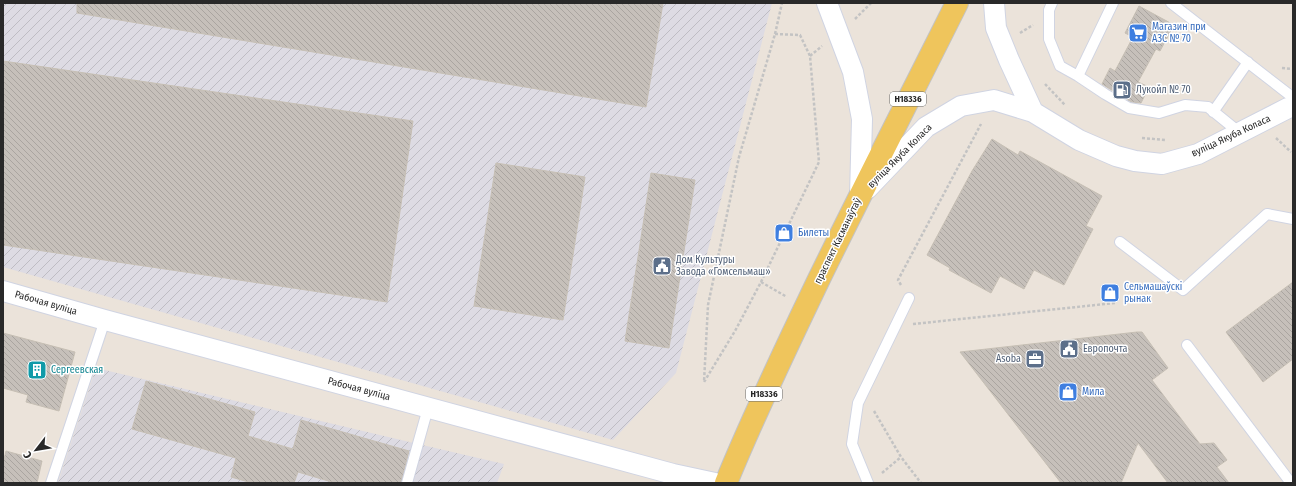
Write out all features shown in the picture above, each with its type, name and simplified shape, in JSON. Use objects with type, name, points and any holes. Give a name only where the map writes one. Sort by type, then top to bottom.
[{"type":"main road","name":"праспект Касманаўтаў","points":[[726,483],[750,425],[806,307],[957,3]]},
{"type":"street","points":[[827,3],[853,72],[862,119],[860,196]]},
{"type":"street","points":[[994,3],[996,28],[1033,112]]},
{"type":"street","name":"вуліца Якуба Коласа","points":[[860,196],[926,127],[960,106],[994,100],[1033,112],[1079,140],[1116,156],[1135,161],[1162,164],[1198,154],[1240,133],[1291,103]]},
{"type":"street","name":"Рабочая вуліца","points":[[3,291],[665,472],[715,483]]},
{"type":"lane","points":[[1052,3],[1049,10],[1049,39],[1060,66],[1129,108],[1159,113],[1185,105],[1208,107],[1240,133]]},
{"type":"lane","points":[[1078,76],[1113,3]]},
{"type":"lane","points":[[1171,3],[1248,62],[1291,103]]},
{"type":"lane","points":[[1213,112],[1248,62]]},
{"type":"lane","points":[[1120,242],[1183,290],[1267,214],[1293,219]]},
{"type":"lane","points":[[868,483],[852,444],[858,403],[909,298]]},
{"type":"lane","points":[[51,483],[105,320]]},
{"type":"lane","points":[[1187,345],[1291,483]]},
{"type":"lane","points":[[407,483],[428,408]]},
{"type":"path","points":[[775,34],[800,35],[810,56],[819,162],[735,332],[704,382],[708,305],[739,156],[775,34],[782,3]]},
{"type":"path","points":[[852,22],[871,3]]},
{"type":"path","points":[[981,124],[898,280],[915,308],[907,325],[1114,303]]},
{"type":"path","points":[[761,282],[806,307]]},
{"type":"path","points":[[874,411],[901,457],[921,483]]},
{"type":"path","points":[[880,474],[901,457]]},
{"type":"shaded area","points":[[3,3],[772,3],[676,373],[613,440],[3,267]]},
{"type":"shaded area","points":[[96,368],[504,464],[497,483],[58,483]]},
{"type":"building","points":[[77,3],[663,3],[646,107],[77,13]]},
{"type":"building","points":[[1139,6],[1174,25],[1160,51],[1156,49],[1138,82],[1149,87],[1141,103],[1131,102],[1102,84],[1110,68],[1115,71],[1133,37],[1125,33]]},
{"type":"building","points":[[3,61],[413,121],[387,302],[3,245]]},
{"type":"building","points":[[992,139],[1018,155],[1020,151],[1102,196],[1086,226],[1093,229],[1064,285],[1034,270],[1024,289],[1000,276],[991,293],[949,270],[950,268],[927,255],[972,171]]},
{"type":"building","points":[[496,163],[585,177],[563,320],[474,306]]},
{"type":"building","points":[[651,173],[695,180],[669,348],[625,341]]},
{"type":"building","points":[[1293,282],[1293,359],[1263,382],[1226,332]]},
{"type":"building","points":[[1142,332],[1168,368],[1152,380],[1200,444],[1214,443],[1227,460],[1217,467],[1229,483],[1168,483],[1138,443],[1121,483],[1061,483],[960,352]]},
{"type":"building","name":"Сергеевская","points":[[3,333],[75,352],[59,411],[26,402],[28,395],[3,388]]},
{"type":"building","points":[[146,381],[255,412],[248,436],[293,449],[301,420],[409,451],[401,483],[335,483],[298,472],[294,483],[252,483],[231,477],[236,458],[132,429]]},
{"type":"building","points":[[6,451],[42,461],[37,483],[3,483],[3,463]]},
{"type":"place","name":"Магазин при АЗС № 70","points":[[1138,33]]},
{"type":"place","name":"Лукойл № 70","points":[[1122,90]]},
{"type":"place","name":"Билеты","points":[[784,233]]},
{"type":"place","name":"Дом Культуры Завода «Гомсельмаш»","points":[[662,266]]},
{"type":"place","name":"Сельмашаўскі рынак","points":[[1110,293]]},
{"type":"place","name":"Европочта","points":[[1069,349]]},
{"type":"place","name":"Asoba","points":[[1035,359]]},
{"type":"place","name":"Сергеевская","points":[[37,370]]},
{"type":"place","name":"Мила","points":[[1068,392]]}]
